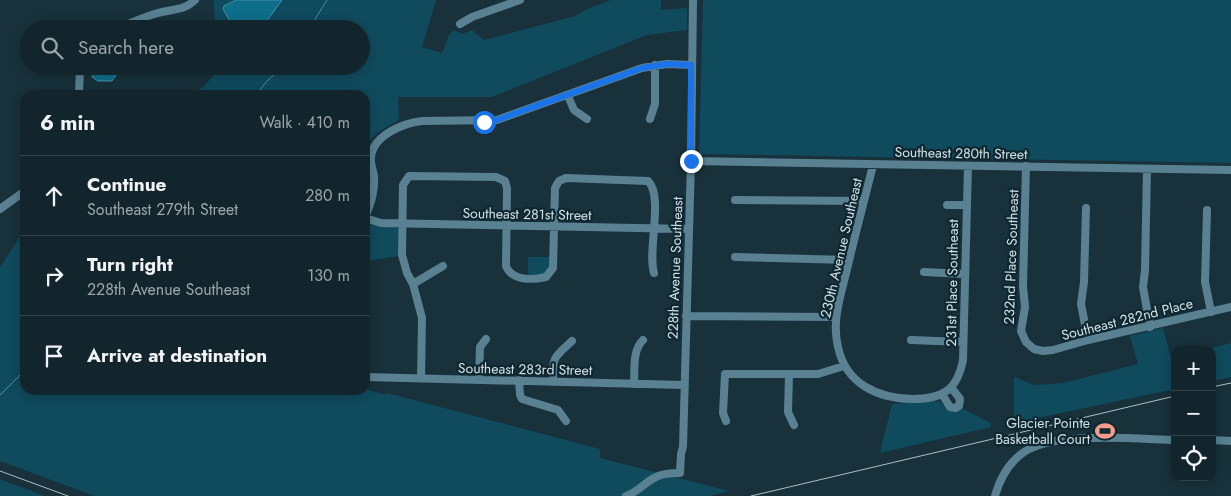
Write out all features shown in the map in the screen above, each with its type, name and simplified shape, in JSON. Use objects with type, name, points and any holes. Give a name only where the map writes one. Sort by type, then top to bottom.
[{"type":"street","points":[[139,20],[158,13],[179,10],[195,0]]},
{"type":"street","points":[[460,24],[472,17],[520,0]]},
{"type":"street","name":"228th Avenue Southeast","points":[[626,496],[637,492],[656,477],[680,473],[683,447],[691,161],[693,0]]},
{"type":"street","points":[[370,203],[374,191],[371,155],[378,143],[393,130],[413,122],[497,120],[642,68],[655,65],[691,65]]},
{"type":"street","points":[[650,119],[655,104],[655,65]]},
{"type":"street","points":[[79,90],[80,75]]},
{"type":"street","points":[[568,96],[574,110],[587,118]]},
{"type":"street","name":"Southeast 280th Street","points":[[691,161],[1231,170]]},
{"type":"street","name":"230th Avenue Southeast","points":[[844,366],[838,347],[836,317],[873,165]]},
{"type":"street","name":"231st Place Southeast","points":[[942,394],[956,382],[961,369],[968,166]]},
{"type":"street","name":"232nd Place Southeast","points":[[1026,166],[1023,287],[1025,307],[1021,331],[1030,346]]},
{"type":"street","points":[[1147,169],[1143,287],[1150,327]]},
{"type":"street","points":[[421,379],[423,324],[413,284],[407,273],[402,255],[403,185],[406,178],[413,175],[496,177],[504,181],[507,188],[505,262],[510,274],[518,278],[542,278],[549,275],[553,268],[556,188],[559,182],[566,178],[645,180],[652,184],[654,191],[654,229],[651,259],[654,273]]},
{"type":"street","points":[[0,210],[20,195]]},
{"type":"street","points":[[735,200],[864,202]]},
{"type":"street","points":[[948,205],[966,205]]},
{"type":"street","points":[[1086,208],[1084,282],[1081,304],[1088,340]]},
{"type":"street","points":[[1207,210],[1205,282],[1211,312]]},
{"type":"street","name":"Southeast 281st Street","points":[[370,220],[381,223],[402,224],[689,229]]},
{"type":"street","points":[[735,257],[850,260]]},
{"type":"street","points":[[413,284],[443,266]]},
{"type":"street","points":[[924,272],[965,274]]},
{"type":"street","name":"Southeast 282nd Place","points":[[1030,346],[1038,350],[1048,351],[1231,307]]},
{"type":"street","points":[[686,316],[836,317]]},
{"type":"street","points":[[479,380],[480,347],[486,339]]},
{"type":"street","points":[[634,384],[635,352],[643,340]]},
{"type":"street","points":[[911,340],[963,342]]},
{"type":"street","points":[[552,382],[556,354],[572,341]]},
{"type":"street","points":[[726,421],[723,413],[724,374],[818,374],[844,366],[859,382],[870,390],[883,395],[898,398],[926,399],[942,394],[950,407],[956,408],[959,406],[960,399],[951,387]]},
{"type":"street","points":[[789,374],[788,412],[794,425]]},
{"type":"street","name":"Southeast 283rd Street","points":[[370,377],[684,385]]},
{"type":"street","points":[[519,380],[522,399],[558,410],[566,421]]},
{"type":"street","points":[[995,496],[1003,473],[1016,459],[1036,446],[1081,438],[1171,440]]},
{"type":"street","points":[[1216,440],[1231,441]]},
{"type":"shaded area","points":[[214,0],[436,0],[422,47],[442,53],[449,35],[454,30],[463,34],[472,30],[484,40],[575,16],[587,9],[611,0],[661,0],[661,10],[687,8],[687,30],[647,35],[492,97],[398,97],[399,120],[370,140],[370,90],[199,90],[213,75],[370,75],[370,20],[215,20]]},
{"type":"shaded area","points":[[236,0],[282,0],[268,20],[229,20],[223,9],[224,6]]},
{"type":"shaded area","points":[[703,0],[1231,0],[1231,163],[699,154]]},
{"type":"shaded area","points":[[92,75],[116,75],[112,81],[98,81],[92,77]]},
{"type":"shaded area","points":[[370,224],[396,227],[399,230],[398,256],[370,261]]},
{"type":"shaded area","points":[[20,237],[20,395],[370,395],[370,391],[386,395],[387,393],[600,449],[600,458],[729,491],[710,496],[94,496],[0,461],[0,267]]},
{"type":"shaded area","points":[[528,257],[549,257],[549,269],[545,274],[528,275]]},
{"type":"shaded area","points":[[1163,328],[1171,358],[1171,390],[1014,423],[1014,377],[1034,385],[1063,383],[1138,364],[1130,336]]},
{"type":"shaded area","points":[[1231,343],[1231,377],[1216,380],[1216,347]]},
{"type":"shaded area","points":[[941,402],[948,410],[954,411],[961,408],[991,423],[991,427],[880,453],[892,404]]},
{"type":"shaded area","points":[[0,479],[45,496],[0,496]]},
{"type":"waterway","points":[[315,20],[327,0]]},
{"type":"waterway","points":[[260,90],[274,75]]},
{"type":"waterway","points":[[0,395],[20,375]]},
{"type":"railway","points":[[1216,386],[1231,383]]},
{"type":"railway","points":[[751,496],[1171,397]]},
{"type":"railway","points":[[0,471],[68,496]]},
{"type":"place","name":"Glacier Pointe Basketball Court","points":[[1105,431]]},
{"type":"route","points":[[484,122],[497,120],[568,96],[642,68],[667,64],[691,65],[691,161]]}]
